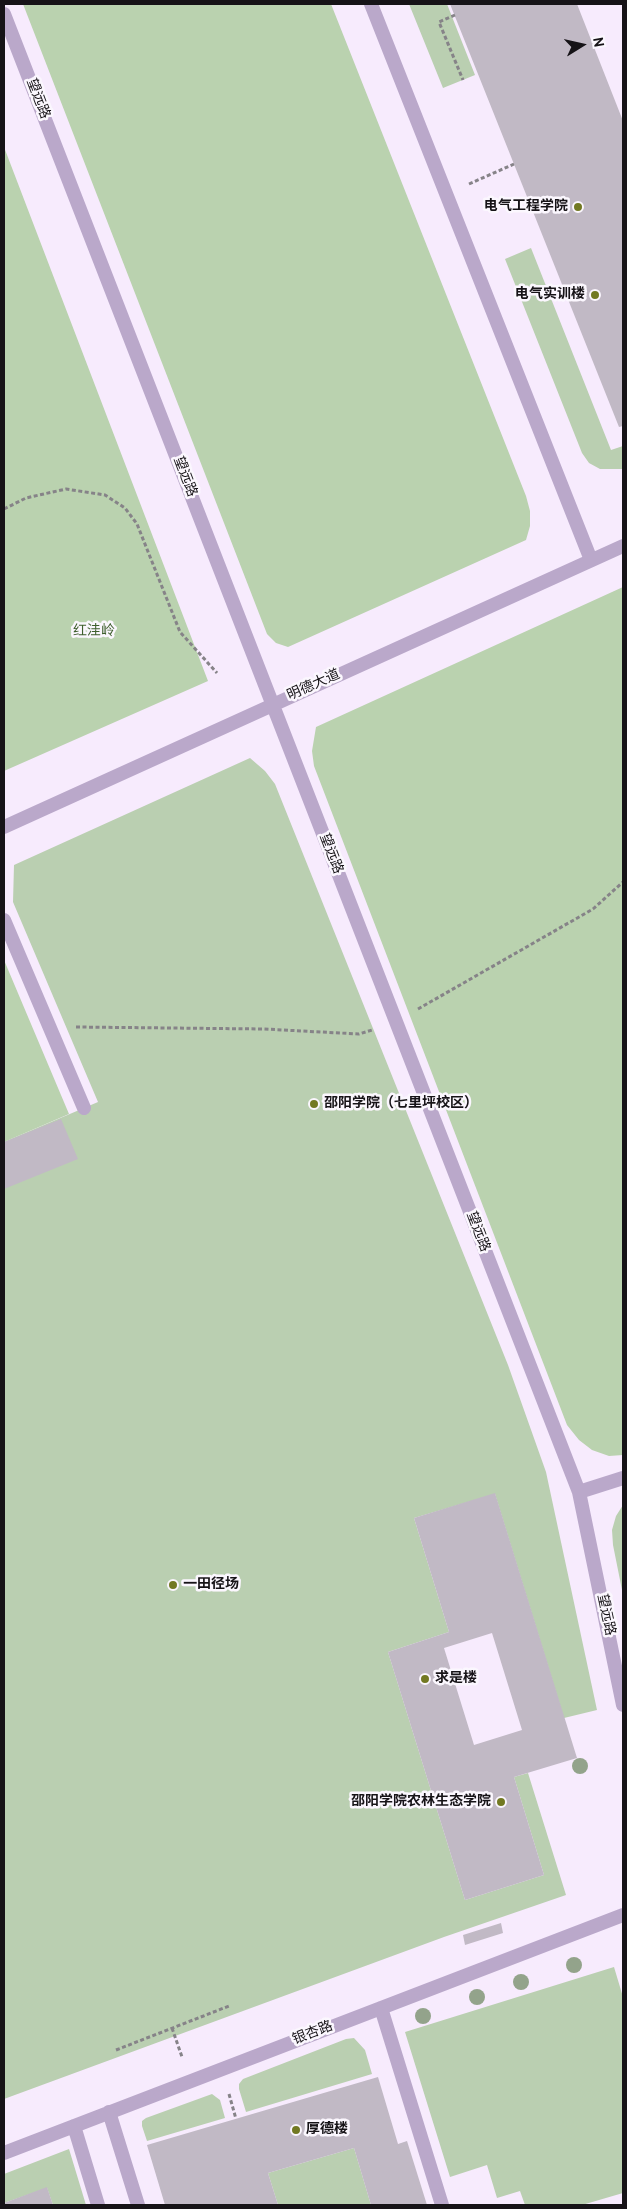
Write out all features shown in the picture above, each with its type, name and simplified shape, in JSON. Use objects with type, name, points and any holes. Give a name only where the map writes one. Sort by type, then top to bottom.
[{"type":"lane","points":[[371,4],[591,560]]},
{"type":"lane","name":"望远路","points":[[4,14],[579,1492],[623,1705]]},
{"type":"lane","name":"明德大道","points":[[4,827],[623,546]]},
{"type":"lane","points":[[4,920],[84,1108]]},
{"type":"lane","points":[[579,1492],[623,1478]]},
{"type":"lane","name":"银杏路","points":[[4,2153],[623,1915]]},
{"type":"lane","points":[[381,2008],[442,2205]]},
{"type":"lane","points":[[109,2112],[138,2205]]},
{"type":"lane","points":[[74,2126],[98,2205]]},
{"type":"path","points":[[455,15],[439,22],[463,80]]},
{"type":"path","points":[[446,194],[514,164]]},
{"type":"path","points":[[4,510],[26,498],[66,489],[105,495],[125,508],[137,524],[180,632],[217,673]]},
{"type":"path","points":[[50,1026],[264,1029],[359,1034],[396,1022],[593,909],[623,882]]},
{"type":"path","points":[[116,2050],[230,2006]]},
{"type":"path","points":[[172,2028],[190,2081]]},
{"type":"shaded area","name":"邵阳学院（七里坪校区）","points":[[4,4],[623,4],[623,2205],[4,2205]]},
{"type":"green space","points":[[23,4],[331,4],[526,496],[530,511],[530,526],[526,540],[288,647],[276,643],[267,634]]},
{"type":"green space","points":[[409,4],[447,4],[475,75],[443,88]]},
{"type":"green space","name":"红洼岭","points":[[4,147],[208,681],[4,771]]},
{"type":"green space","points":[[531,248],[611,450],[623,446],[623,469],[600,469],[589,463],[582,453],[505,259]]},
{"type":"green space","points":[[623,587],[623,1455],[609,1456],[592,1450],[579,1440],[567,1425],[314,766],[312,751],[316,727]]},
{"type":"green space","points":[[250,758],[265,771],[275,784],[508,1365],[546,1472],[597,1710],[564,1718],[495,1494],[414,1518],[449,1632],[388,1652],[465,1900],[544,1875],[514,1777],[528,1773],[566,1895],[444,1937],[4,2099],[4,1142],[98,1102],[13,902],[14,865]]},
{"type":"green space","points":[[4,960],[69,1114],[4,1142]]},
{"type":"green space","points":[[623,1505],[623,1595],[613,1545],[612,1530],[616,1516]]},
{"type":"green space","points":[[614,1967],[623,1997],[623,2193],[582,2205],[525,2205],[520,2191],[497,2198],[487,2165],[450,2177],[405,2032]]},
{"type":"green space","points":[[354,2038],[365,2050],[372,2074],[246,2112],[239,2089],[239,2084],[243,2079],[346,2039]]},
{"type":"green space","points":[[212,2094],[220,2100],[225,2118],[147,2141],[142,2126],[142,2121],[146,2118]]},
{"type":"green space","points":[[354,2148],[371,2205],[278,2205],[268,2173]]},
{"type":"green space","points":[[69,2149],[86,2205],[53,2205],[47,2188],[4,2203],[4,2174]]},
{"type":"building","name":"电气实训楼","points":[[450,4],[577,4],[623,121],[623,426],[619,427]]},
{"type":"building","points":[[61,1119],[78,1159],[4,1189],[4,1142]]},
{"type":"building","name":"求是楼","points":[[495,1493],[577,1758],[514,1777],[544,1875],[465,1900],[388,1652],[449,1632],[414,1518]],"holes":[[[492,1633],[522,1730],[474,1745],[444,1648]]]},
{"type":"building","points":[[501,1923],[503,1933],[465,1945],[463,1935]]},
{"type":"building","name":"厚德楼","points":[[378,2077],[398,2144],[407,2141],[427,2205],[371,2205],[354,2148],[268,2173],[278,2205],[165,2205],[147,2145]]},
{"type":"building","points":[[47,2187],[53,2205],[4,2205],[4,2203]]},
{"type":"place","name":"电气工程学院","points":[[578,207]]},
{"type":"place","name":"电气实训楼","points":[[595,295]]},
{"type":"place","name":"邵阳学院（七里坪校区）","points":[[314,1104]]},
{"type":"place","name":"一田径场","points":[[173,1585]]},
{"type":"place","name":"求是楼","points":[[425,1679]]},
{"type":"place","name":"邵阳学院农林生态学院","points":[[501,1802]]},
{"type":"place","name":"厚德楼","points":[[296,2130]]}]
